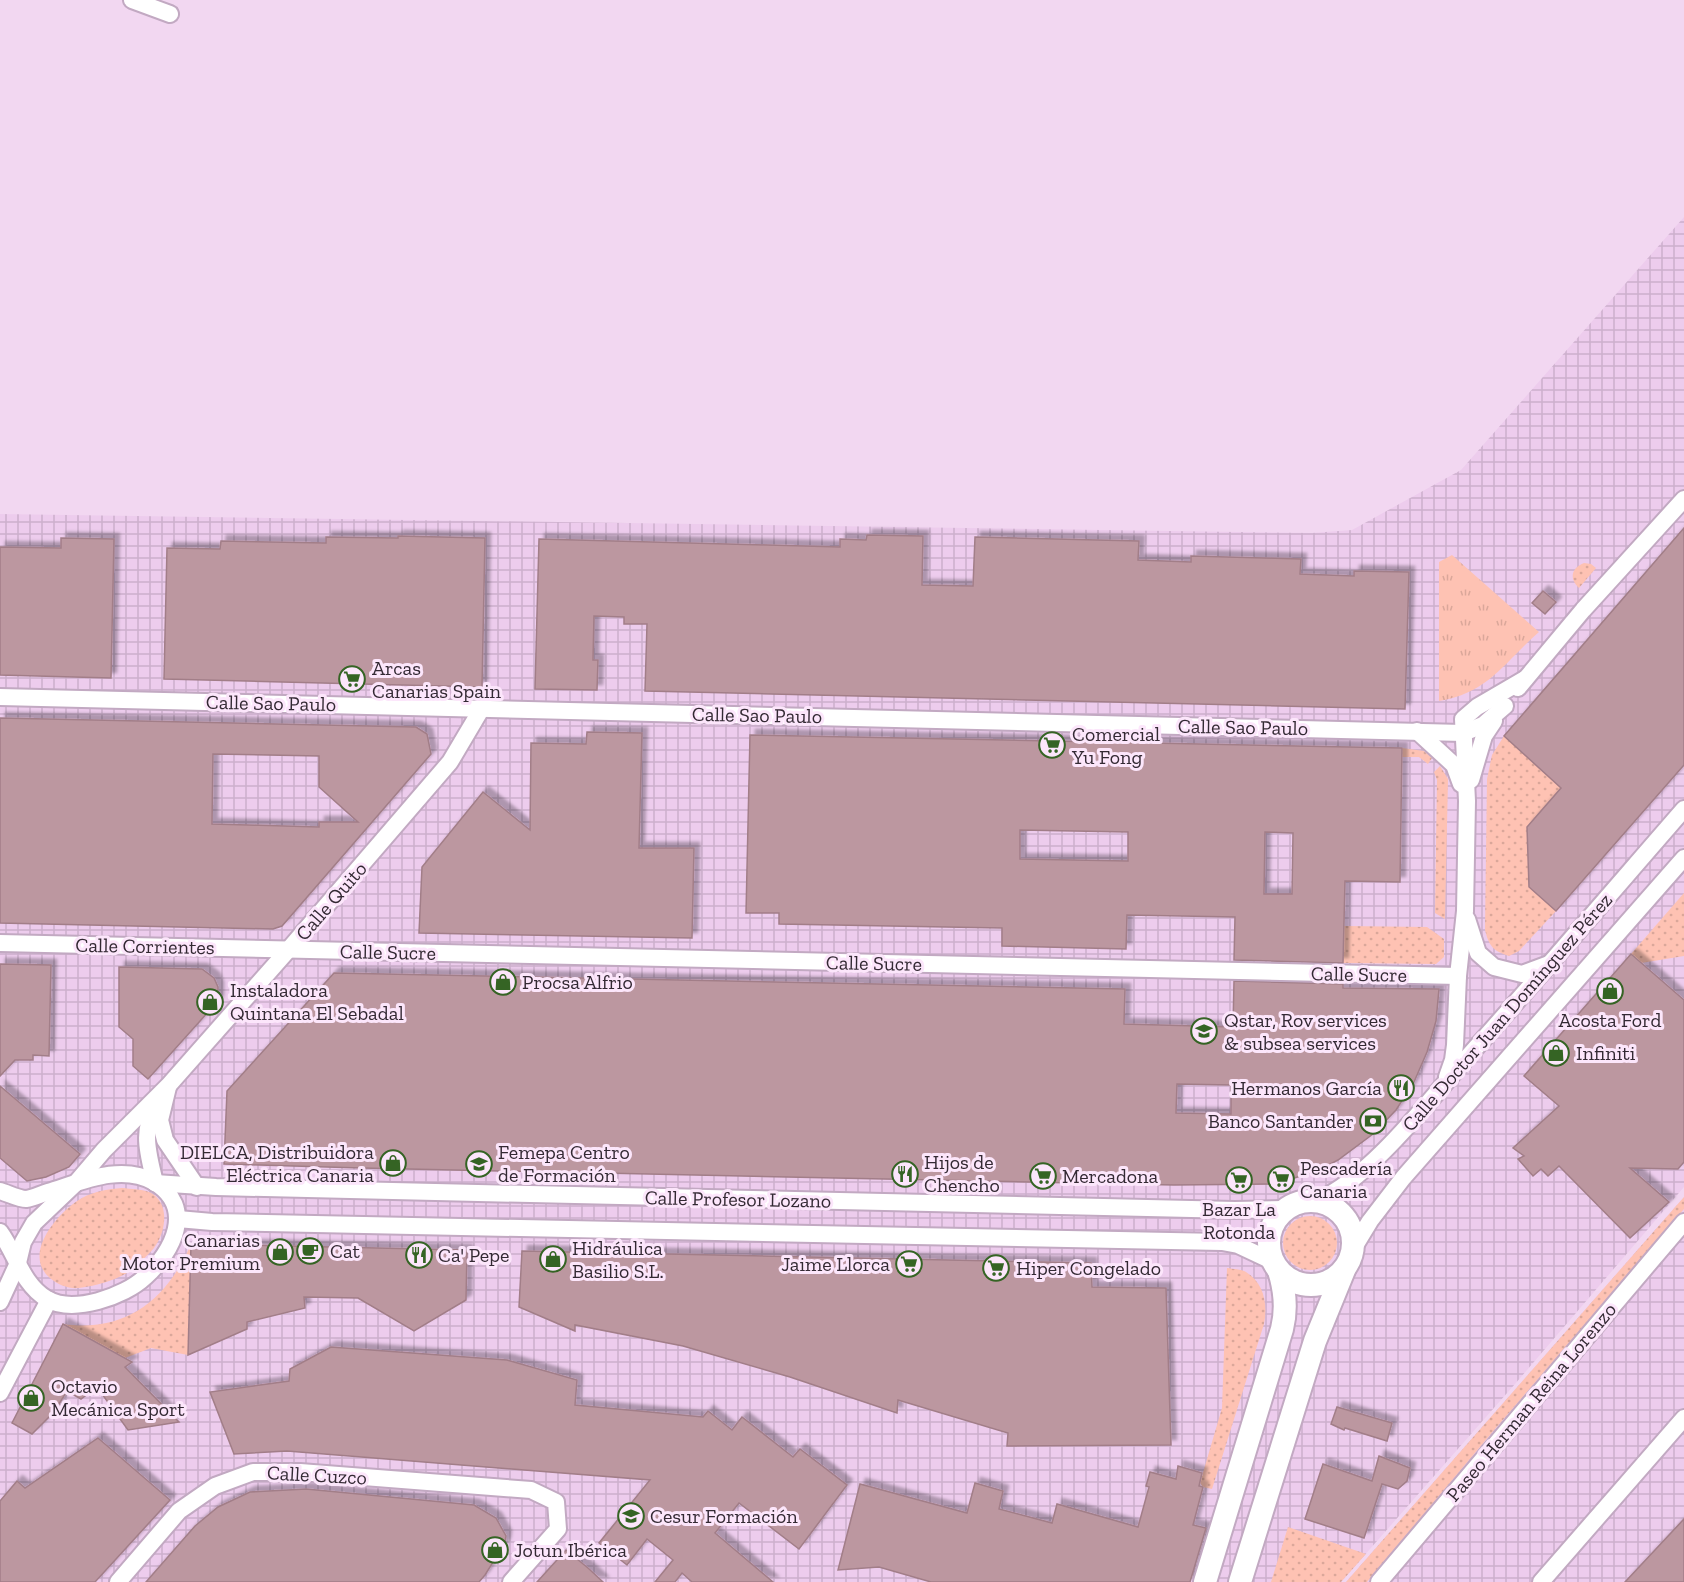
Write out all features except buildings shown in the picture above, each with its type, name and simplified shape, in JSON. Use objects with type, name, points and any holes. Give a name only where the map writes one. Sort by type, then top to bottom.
[{"type":"street","points":[[132,0],[170,14]]},
{"type":"street","points":[[1467,801],[1474,765],[1484,736],[1505,706],[1583,610],[1684,499]]},
{"type":"street","points":[[1444,1084],[1453,1060],[1455,1045],[1458,976],[1465,911],[1467,801],[1463,719],[1477,707],[1525,679]]},
{"type":"street","name":"Calle Sao Paulo","points":[[0,697],[1463,733],[1483,725],[1505,706]]},
{"type":"street","name":"Calle Quito","points":[[75,1184],[104,1150],[168,1086],[289,950],[450,762],[482,708]]},
{"type":"street","points":[[1417,731],[1454,765],[1467,801]]},
{"type":"street","name":"Calle Doctor Juan Domínguez Pérez","points":[[1317,1201],[1336,1191],[1379,1156],[1684,809]]},
{"type":"street","name":"Calle Doctor Juan Domínguez Pérez","points":[[1240,1582],[1315,1341],[1348,1259],[1370,1221],[1403,1178],[1684,858]]},
{"type":"street","points":[[1465,911],[1478,953],[1494,967],[1522,974],[1550,964]]},
{"type":"street","name":"Calle Corrientes","points":[[0,943],[289,950]]},
{"type":"street","name":"Calle Sucre","points":[[289,950],[1458,976]]},
{"type":"street","name":"Calle Quito","points":[[155,1183],[146,1145],[149,1118],[168,1086]]},
{"type":"street","name":"Calle Quito","points":[[168,1086],[160,1120],[165,1140],[197,1186]]},
{"type":"street","points":[[0,1191],[25,1199],[104,1176],[132,1174],[155,1183],[175,1202],[178,1219],[173,1236],[162,1258],[144,1278],[122,1292],[81,1305],[65,1305],[49,1300],[28,1283],[0,1232]]},
{"type":"street","name":"Calle Profesor Lozano","points":[[155,1183],[197,1186],[1235,1210],[1285,1209]]},
{"type":"street","points":[[0,1302],[18,1263],[23,1242],[34,1223],[75,1184]]},
{"type":"street","points":[[1205,1582],[1282,1329],[1285,1307],[1282,1283],[1275,1266],[1268,1247],[1269,1232],[1275,1219],[1285,1209],[1306,1200],[1330,1205],[1345,1218],[1353,1236],[1348,1259],[1334,1279],[1320,1284],[1306,1285],[1293,1282],[1275,1266]]},
{"type":"street","name":"Calle Profesor Lozano","points":[[178,1219],[236,1223],[1222,1242],[1238,1245],[1275,1266]]},
{"type":"street","name":"Paseo Herman Reina Lorenzo","points":[[1379,1582],[1684,1222]]},
{"type":"street","points":[[0,1393],[49,1300]]},
{"type":"street","points":[[1541,1582],[1684,1418]]},
{"type":"street","name":"Calle Cuzco","points":[[118,1582],[179,1511],[215,1486],[253,1472],[300,1472],[531,1490],[556,1502],[558,1529],[511,1582]]},
{"type":"shaded area","points":[[1684,217],[1684,1187],[1341,1582],[0,1582],[0,514],[1312,533],[1352,530],[1461,470]]},
{"type":"shaded area","points":[[1684,1197],[1684,1582],[1346,1582]]},
{"type":"green space","points":[[1452,555],[1539,632],[1484,683],[1456,697],[1439,701],[1439,562]]},
{"type":"green space","points":[[1584,563],[1596,568],[1579,588],[1574,581],[1573,574],[1576,568]]},
{"type":"green space","points":[[1504,736],[1561,788],[1527,827],[1529,887],[1556,911],[1519,951],[1509,956],[1492,947],[1485,930],[1487,779],[1492,755]]},
{"type":"green space","points":[[1402,748],[1424,751],[1432,758],[1428,764],[1419,757],[1401,757]]},
{"type":"green space","points":[[1440,766],[1448,779],[1445,919],[1435,913],[1437,780],[1434,772]]},
{"type":"green space","points":[[1684,893],[1684,956],[1641,963],[1631,954]]},
{"type":"green space","points":[[1344,926],[1427,927],[1444,939],[1444,957],[1436,964],[1343,963]]},
{"type":"green space","points":[[122,1188],[149,1192],[161,1203],[163,1226],[154,1248],[127,1273],[104,1283],[75,1288],[64,1286],[50,1278],[42,1268],[40,1257],[41,1246],[54,1223],[82,1198],[102,1191]]},
{"type":"green space","points":[[1684,1197],[1684,1209],[1367,1582],[1346,1582]]},
{"type":"green space","points":[[1305,1216],[1315,1216],[1325,1220],[1333,1228],[1337,1243],[1333,1258],[1325,1266],[1315,1270],[1305,1270],[1295,1266],[1287,1258],[1283,1248],[1283,1238],[1287,1228],[1295,1220]]},
{"type":"green space","points":[[191,1244],[188,1355],[151,1348],[125,1358],[63,1324],[106,1323],[141,1308],[170,1281]]},
{"type":"green space","points":[[1227,1268],[1244,1271],[1257,1282],[1265,1302],[1265,1316],[1212,1489],[1203,1487],[1200,1483],[1222,1408]]},
{"type":"green space","points":[[1288,1527],[1366,1554],[1341,1582],[1271,1582]]},
{"type":"place","name":"Arcas Canarias Spain","points":[[352,679]]},
{"type":"place","name":"Comercial Yu Fong","points":[[1052,745]]},
{"type":"place","name":"Procsa Alfrio","points":[[503,982]]},
{"type":"place","name":"Acosta Ford","points":[[1610,991]]},
{"type":"place","name":"Instaladora Quintana El Sebadal","points":[[210,1002]]},
{"type":"place","name":"Qstar, Rov services & subsea services","points":[[1204,1031]]},
{"type":"place","name":"Infiniti","points":[[1556,1053]]},
{"type":"place","name":"Hermanos García","points":[[1401,1088]]},
{"type":"place","name":"Banco Santander","points":[[1373,1121]]},
{"type":"place","name":"DIELCA, Distribuidora Eléctrica Canaria","points":[[393,1163]]},
{"type":"place","name":"Femepa Centro de Formación","points":[[479,1164]]},
{"type":"place","name":"Hijos de Chencho","points":[[905,1174]]},
{"type":"place","name":"Mercadona","points":[[1043,1176]]},
{"type":"place","name":"Pescadería Canaria","points":[[1281,1179]]},
{"type":"place","name":"Bazar La Rotonda","points":[[1239,1180]]},
{"type":"place","name":"Cat","points":[[310,1251]]},
{"type":"place","name":"Canarias Motor Premium","points":[[280,1252]]},
{"type":"place","name":"Ca' Pepe","points":[[419,1255]]},
{"type":"place","name":"Hidráulica Basilio S.L.","points":[[553,1259]]},
{"type":"place","name":"Jaime Llorca","points":[[909,1264]]},
{"type":"place","name":"Hiper Congelado","points":[[996,1268]]},
{"type":"place","name":"Octavio Mecánica Sport","points":[[31,1398]]},
{"type":"place","name":"Cesur Formación","points":[[631,1516]]},
{"type":"place","name":"Jotun Ibérica","points":[[495,1550]]}]
